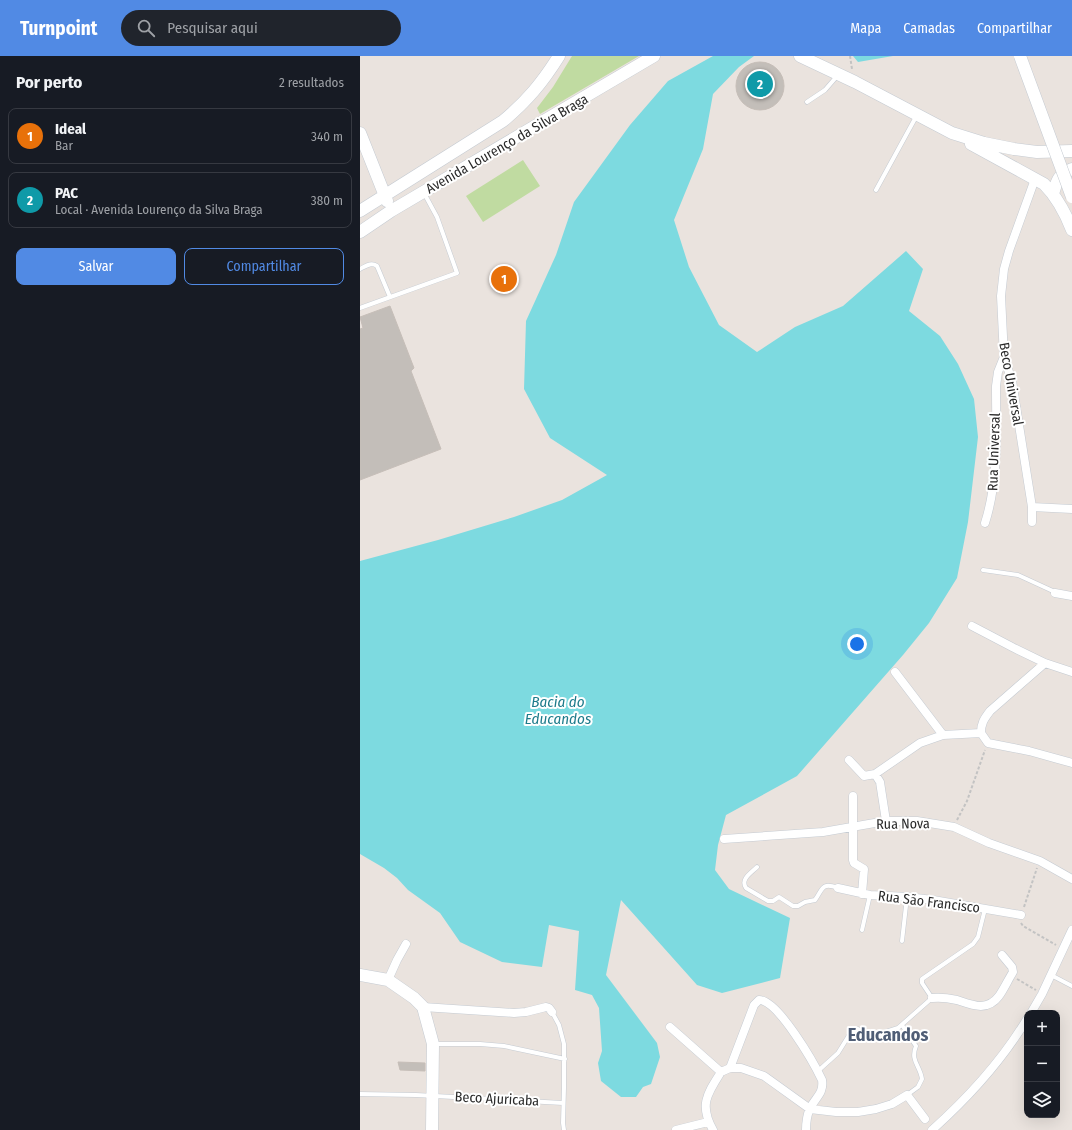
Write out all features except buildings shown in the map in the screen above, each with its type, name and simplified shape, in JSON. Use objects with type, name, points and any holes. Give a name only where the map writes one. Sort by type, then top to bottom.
[{"type":"street","name":"Avenida Lourenço da Silva Braga","points":[[360,211],[503,121],[523,104],[542,81],[559,56]]},
{"type":"street","name":"Avenida Lourenço da Silva Braga","points":[[360,232],[391,211],[654,56]]},
{"type":"street","points":[[800,56],[952,133],[1035,179],[1053,194],[1066,215],[1072,230]]},
{"type":"street","points":[[1020,56],[1072,197]]},
{"type":"street","points":[[360,133],[391,211]]},
{"type":"street","points":[[952,133],[984,143],[1014,149],[1037,152],[1072,151]]},
{"type":"street","points":[[1053,194],[1057,180],[1072,170]]},
{"type":"street","name":"Beco Universal","points":[[1032,522],[1032,507],[1012,381],[1004,357],[1001,296],[1004,269],[1009,251],[1035,179]]},
{"type":"street","name":"Rua Universal","points":[[985,524],[991,504],[995,477],[996,386],[998,372],[1004,357]]},
{"type":"street","points":[[1032,507],[1072,509]]},
{"type":"street","points":[[1055,593],[1072,596]]},
{"type":"street","points":[[972,626],[1045,663],[1072,672]]},
{"type":"street","points":[[1045,663],[990,711],[984,718],[981,725],[981,733],[988,743],[1029,751],[1072,764]]},
{"type":"street","points":[[895,672],[943,735]]},
{"type":"street","points":[[849,760],[864,776],[875,774],[920,743],[943,735],[981,733]]},
{"type":"street","points":[[875,774],[880,782],[886,821]]},
{"type":"street","points":[[853,796],[853,862],[862,867],[864,870],[866,894]]},
{"type":"street","name":"Rua Nova","points":[[724,839],[792,835],[886,821],[917,821],[954,827],[989,843],[1040,861],[1072,879]]},
{"type":"street","name":"Rua São Francisco","points":[[838,888],[866,894],[933,900],[1021,915]]},
{"type":"street","points":[[1033,1010],[1042,994],[1072,930]]},
{"type":"street","points":[[388,980],[406,944]]},
{"type":"street","points":[[932,998],[943,997],[957,1000],[968,1005],[981,1006],[991,1004],[999,996],[1013,972],[1012,967],[1002,955]]},
{"type":"street","points":[[360,975],[388,980],[414,998],[423,1007],[433,1044],[432,1130]]},
{"type":"street","points":[[730,1068],[754,1005],[760,1000],[772,1007],[789,1026],[818,1071],[822,1080],[823,1090],[810,1109],[807,1117],[806,1130]]},
{"type":"street","points":[[423,1007],[514,1013],[526,1012],[546,1007],[552,1012]]},
{"type":"street","points":[[932,1130],[959,1106],[981,1083],[997,1064],[1024,1024]]},
{"type":"street","points":[[670,1027],[721,1072]]},
{"type":"street","points":[[713,1130],[708,1122],[706,1101],[709,1091],[721,1072],[730,1068],[741,1068],[764,1076],[810,1109],[836,1112],[858,1112],[876,1109],[892,1104],[907,1095],[926,1119]]},
{"type":"street","points":[[676,1130],[708,1122]]},
{"type":"lane","points":[[807,102],[825,90],[838,74]]},
{"type":"lane","points":[[876,190],[917,115]]},
{"type":"lane","points":[[360,308],[457,273],[437,216],[424,192]]},
{"type":"lane","points":[[360,269],[370,264],[377,266],[390,297]]},
{"type":"lane","points":[[983,570],[1018,574],[1055,593]]},
{"type":"lane","points":[[757,867],[745,878],[744,886],[768,901],[779,897],[793,906],[798,906],[805,902],[815,900],[823,886],[827,885],[838,888]]},
{"type":"lane","points":[[862,930],[866,894]]},
{"type":"lane","points":[[902,941],[907,897]]},
{"type":"lane","points":[[818,1071],[838,1053],[853,1029],[858,1029],[865,1038],[867,1038],[895,1029],[902,1025],[932,998],[922,983],[922,979],[973,944],[980,932],[985,909]]},
{"type":"lane","points":[[1051,975],[1072,986]]},
{"type":"lane","points":[[552,1012],[562,1033],[565,1059],[563,1103],[564,1130]]},
{"type":"lane","points":[[902,1025],[916,1046],[913,1052],[922,1076],[921,1082],[907,1095]]},
{"type":"lane","points":[[433,1044],[480,1044],[504,1046],[565,1059]]},
{"type":"lane","name":"Beco Ajuricaba","points":[[360,1094],[563,1103]]},
{"type":"path","points":[[850,56],[851,66]]},
{"type":"path","points":[[954,827],[967,801],[988,743]]},
{"type":"path","points":[[1040,861],[1020,921],[1023,926],[1063,950]]},
{"type":"path","points":[[1011,975],[1030,987]]},
{"type":"green space","points":[[572,56],[639,56],[540,114],[537,108],[553,87]]},
{"type":"green space","points":[[523,160],[540,186],[483,222],[466,196]]},
{"type":"water","name":"Bacia do Educandos","points":[[713,56],[754,56],[739,67],[713,94],[703,149],[674,220],[689,267],[719,325],[757,352],[795,327],[843,306],[906,251],[923,269],[909,311],[940,336],[958,364],[974,399],[978,437],[968,522],[957,578],[929,623],[903,655],[797,776],[726,815],[718,845],[715,870],[729,889],[790,918],[780,978],[722,993],[697,985],[621,900],[606,975],[657,1043],[660,1057],[651,1084],[643,1087],[636,1097],[621,1097],[601,1081],[598,1063],[602,1051],[599,1008],[592,995],[575,990],[579,931],[549,925],[542,967],[502,962],[460,942],[440,913],[408,890],[397,878],[384,868],[360,854],[360,561],[438,540],[514,517],[562,500],[607,475],[550,438],[524,389],[526,321],[556,255],[574,202],[630,125],[668,81]]},
{"type":"water","points":[[853,56],[893,56],[858,62]]},
{"type":"place","name":"PAC","points":[[760,84]]},
{"type":"place","name":"Ideal","points":[[504,279]]},
{"type":"district","name":"Educandos","points":[[888,1035]]}]
